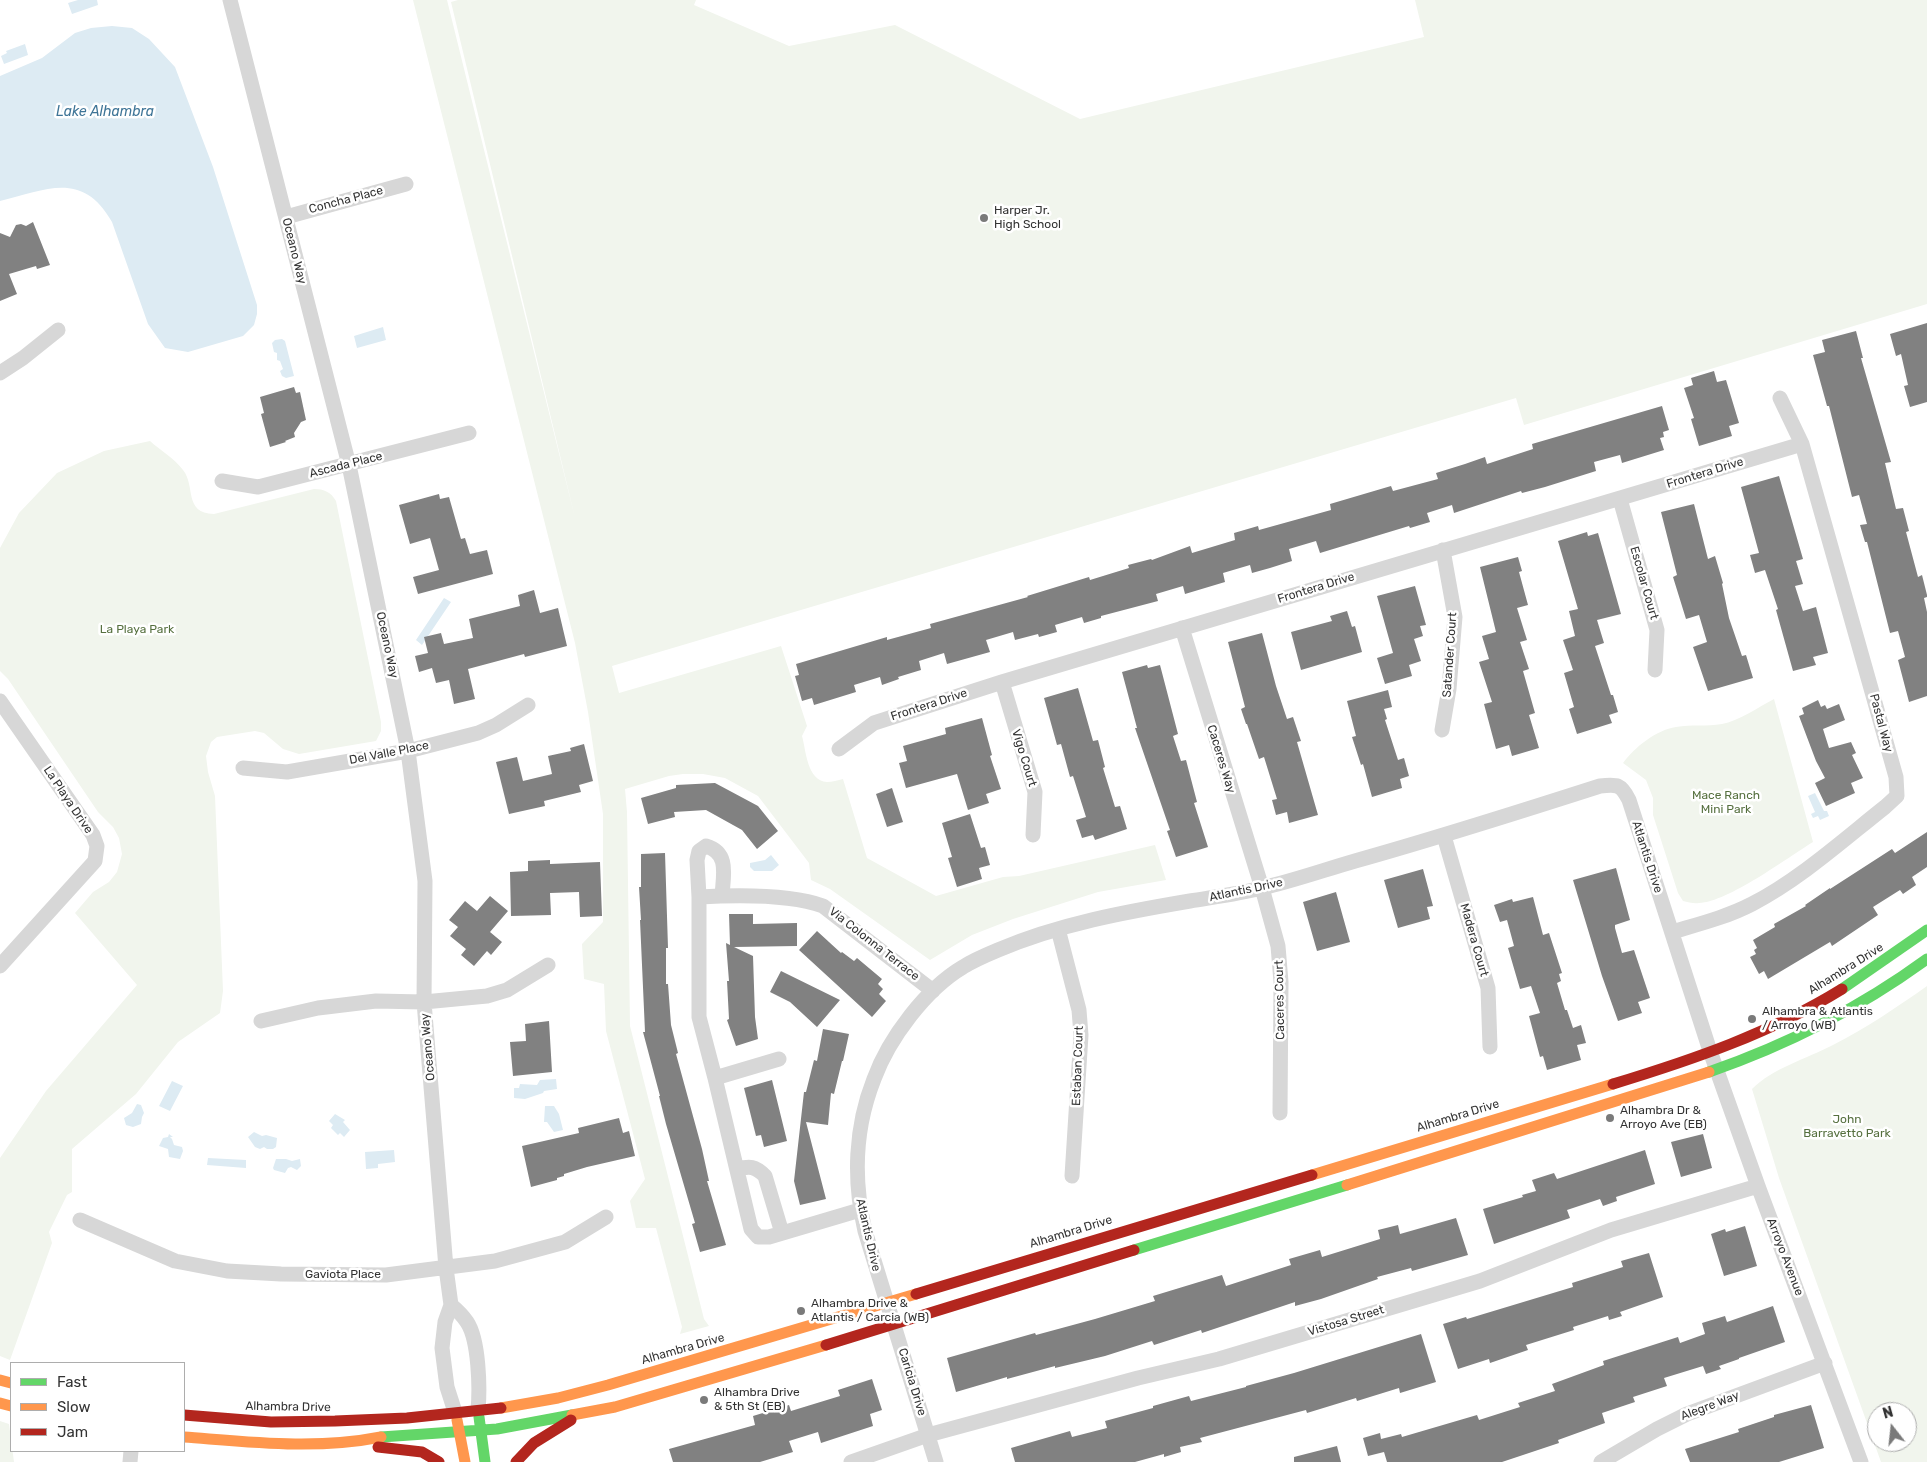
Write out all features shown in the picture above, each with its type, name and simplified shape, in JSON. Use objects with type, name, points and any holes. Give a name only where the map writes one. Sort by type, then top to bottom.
[{"type":"main road","name":"Alhambra Drive","points":[[185,1415],[271,1422],[407,1418],[494,1409],[608,1386],[1656,1071],[1710,1052],[1799,1014],[1853,982],[1927,930]]},
{"type":"main road","points":[[185,1437],[313,1445],[351,1443],[381,1437],[481,1430],[582,1414],[701,1382],[1741,1062],[1835,1019],[1888,988],[1927,959]]},
{"type":"main road","points":[[478,1410],[486,1462]]},
{"type":"main road","points":[[455,1412],[461,1432],[465,1462]]},
{"type":"main road","points":[[516,1462],[534,1443],[582,1414]]},
{"type":"main road","points":[[351,1443],[422,1452],[439,1462]]},
{"type":"street","name":"Oceano Way","points":[[230,0],[349,465],[408,751],[425,881],[424,1002],[446,1268],[451,1305],[445,1322],[442,1348],[447,1387],[455,1412]]},
{"type":"street","name":"Concha Place","points":[[286,217],[406,184]]},
{"type":"street","points":[[0,373],[23,358],[58,330]]},
{"type":"street","name":"Pastal Way","points":[[1672,932],[1711,921],[1752,904],[1794,878],[1897,796],[1896,777],[1802,444],[1780,398]]},
{"type":"street","name":"Ascada Place","points":[[222,481],[258,487],[469,433]]},
{"type":"street","name":"Frontera Drive","points":[[839,749],[874,723],[1002,682],[1802,444]]},
{"type":"street","name":"Escolar Court","points":[[1620,499],[1657,630],[1655,670]]},
{"type":"street","name":"Satander Court","points":[[1442,730],[1449,689],[1454,616],[1443,550]]},
{"type":"street","name":"Caceres Way","points":[[1182,628],[1262,888]]},
{"type":"street","name":"Vigo Court","points":[[1002,682],[1035,792],[1033,835]]},
{"type":"street","name":"La Playa Drive","points":[[0,701],[92,835],[97,846],[95,860],[0,966]]},
{"type":"street","name":"Del Valle Place","points":[[243,768],[287,772],[408,751],[478,732],[496,725],[528,705]]},
{"type":"street","name":"Atlantis Drive","points":[[886,1302],[860,1210],[857,1177],[858,1144],[862,1116],[878,1066],[892,1039],[933,991],[962,967],[1021,940],[1058,929],[1164,905],[1262,888],[1444,836],[1600,786],[1615,784],[1624,790],[1629,800],[1710,1052]]},
{"type":"street","name":"Madera Court","points":[[1444,836],[1488,988],[1490,1047]]},
{"type":"street","points":[[722,896],[723,862],[720,853],[714,848],[706,846],[699,851],[697,860],[699,897],[699,1017],[752,1230],[758,1237],[769,1237],[860,1210]]},
{"type":"street","name":"Caceres Court","points":[[1262,888],[1278,946],[1281,982],[1280,1113]]},
{"type":"street","name":"Via Colonna Terrace","points":[[699,897],[722,896],[806,900],[823,906],[933,991]]},
{"type":"street","name":"Estaban Court","points":[[1058,929],[1079,1010],[1081,1035],[1072,1176]]},
{"type":"street","points":[[261,1021],[318,1008],[376,1001],[424,1002],[487,996],[507,990],[548,965]]},
{"type":"street","name":"Arroyo Avenue","points":[[1710,1052],[1861,1462]]},
{"type":"street","points":[[715,1078],[779,1059]]},
{"type":"street","points":[[737,1169],[751,1166],[765,1176],[782,1233]]},
{"type":"street","name":"Vistosa Street","points":[[851,1462],[928,1435],[1138,1378],[1219,1359],[1480,1281],[1612,1230],[1758,1186]]},
{"type":"street","name":"Gaviota Place","points":[[80,1220],[175,1261],[227,1271],[281,1274],[386,1275],[495,1261],[565,1242],[606,1217]]},
{"type":"street","name":"Caricia Drive","points":[[886,1302],[936,1462]]},
{"type":"street","points":[[451,1305],[467,1322],[472,1333],[480,1384],[478,1410]]},
{"type":"street","name":"Alegre Way","points":[[1601,1462],[1657,1429],[1687,1414],[1825,1362]]},
{"type":"green space","name":"Harper Jr. High School","points":[[413,0],[447,0],[576,522],[451,2],[458,0],[696,0],[694,5],[789,46],[895,25],[1080,119],[1424,37],[1415,0],[1927,0],[1927,304],[1524,425],[1516,398],[612,666],[619,693],[781,646],[807,726],[802,736],[811,771],[820,780],[827,782],[843,779],[867,858],[936,896],[1003,877],[1019,876],[1155,845],[1166,880],[1098,892],[1013,919],[972,935],[930,960],[830,889],[811,880],[809,863],[758,796],[725,778],[703,774],[669,776],[625,789],[627,812],[630,1026],[704,1319],[709,1326],[680,1334],[682,1327],[656,1228],[636,1228],[630,1201],[645,1179],[606,1031],[604,984],[584,979],[582,944],[603,922],[603,814],[588,712],[575,643]]},
{"type":"green space","name":"La Playa Park","points":[[150,441],[180,466],[187,476],[194,504],[204,512],[214,514],[314,489],[332,495],[336,501],[381,722],[381,731],[376,741],[299,754],[283,749],[264,733],[255,731],[217,737],[211,742],[206,756],[208,772],[215,796],[223,991],[220,1013],[178,1042],[136,1094],[72,1149],[72,1192],[67,1195],[49,1232],[52,1243],[10,1360],[0,1356],[0,1158],[46,1091],[137,985],[75,913],[93,892],[109,882],[117,872],[122,854],[119,838],[113,827],[98,812],[8,679],[0,671],[0,548],[19,513],[57,473],[104,451]]},
{"type":"green space","name":"Mace Ranch Mini Park","points":[[1774,699],[1813,842],[1757,878],[1725,895],[1711,901],[1699,903],[1683,901],[1678,893],[1653,815],[1653,798],[1646,780],[1623,763],[1640,745],[1654,735],[1668,729],[1682,726],[1716,725],[1728,722],[1742,717]]},
{"type":"green space","name":"John Barravetto Park","points":[[1927,986],[1927,1462],[1881,1462],[1877,1452],[1917,1452],[1917,1402],[1867,1402],[1867,1423],[1779,1178],[1752,1089],[1770,1075],[1833,1045],[1881,1017]]},
{"type":"green space","points":[[0,1421],[9,1424],[10,1452],[13,1452],[14,1462],[0,1462]]},
{"type":"water","points":[[78,0],[97,0],[98,5],[72,14],[68,3]]},
{"type":"water","name":"Lake Alhambra","points":[[112,26],[132,28],[149,39],[175,67],[213,167],[257,305],[254,325],[243,336],[188,352],[165,348],[148,324],[112,222],[101,206],[88,195],[76,190],[62,188],[33,192],[0,201],[0,76],[42,58],[75,33],[91,28]]},
{"type":"water","points":[[25,44],[28,55],[4,64],[1,56],[7,53],[6,51]]},
{"type":"water","points":[[383,327],[386,340],[357,348],[354,336]]},
{"type":"water","points":[[282,339],[285,341],[294,376],[286,378],[282,376],[280,371],[283,369],[280,361],[277,360],[277,353],[274,352],[272,343],[275,340]]},
{"type":"water","points":[[444,598],[451,602],[422,645],[416,640]]},
{"type":"water","points":[[1815,793],[1824,811],[1827,811],[1829,816],[1820,820],[1818,816],[1813,818],[1811,814],[1815,812],[1808,796]]},
{"type":"water","points":[[771,855],[779,865],[772,871],[754,871],[750,867],[750,863],[765,860]]},
{"type":"water","points":[[556,1079],[557,1089],[544,1091],[525,1099],[514,1098],[514,1088],[519,1088],[520,1084],[537,1085],[540,1080]]},
{"type":"water","points":[[172,1081],[183,1086],[170,1111],[159,1106]]},
{"type":"water","points":[[137,1104],[141,1105],[144,1113],[141,1124],[133,1127],[126,1125],[124,1118],[132,1113]]},
{"type":"water","points":[[545,1106],[554,1106],[559,1114],[563,1130],[554,1132],[547,1122],[544,1122]]},
{"type":"water","points":[[335,1114],[345,1120],[343,1122],[350,1130],[344,1137],[340,1133],[338,1135],[331,1128],[333,1125],[329,1121]]},
{"type":"water","points":[[254,1132],[262,1136],[266,1135],[277,1138],[276,1147],[273,1149],[264,1147],[260,1149],[255,1147],[248,1137]]},
{"type":"water","points":[[169,1134],[173,1137],[170,1137],[174,1145],[182,1147],[183,1151],[180,1159],[169,1157],[168,1149],[159,1146],[163,1138],[168,1137]]},
{"type":"water","points":[[394,1150],[395,1162],[378,1164],[378,1168],[366,1169],[365,1152]]},
{"type":"water","points":[[208,1158],[246,1160],[246,1168],[207,1165]]},
{"type":"water","points":[[276,1159],[292,1161],[300,1159],[301,1166],[297,1170],[291,1167],[288,1168],[285,1173],[274,1170]]},
{"type":"building","points":[[33,222],[50,265],[37,269],[36,266],[9,274],[17,294],[0,301],[0,233],[10,237],[16,225],[26,226]]},
{"type":"building","points":[[1927,323],[1927,402],[1910,407],[1904,386],[1908,385],[1901,354],[1896,356],[1890,334]]},
{"type":"building","points":[[1856,331],[1863,358],[1861,358],[1891,462],[1885,463],[1896,509],[1903,508],[1909,531],[1906,532],[1918,577],[1922,575],[1927,595],[1924,598],[1927,612],[1927,696],[1909,702],[1898,660],[1905,657],[1898,631],[1890,633],[1867,542],[1865,542],[1860,525],[1867,524],[1859,495],[1852,497],[1829,406],[1827,406],[1813,355],[1825,352],[1822,340]]},
{"type":"building","points":[[1714,371],[1717,382],[1726,380],[1739,423],[1729,426],[1732,436],[1699,446],[1691,419],[1694,418],[1684,388],[1693,385],[1691,378]]},
{"type":"building","points":[[294,387],[296,393],[300,392],[306,420],[301,422],[294,433],[295,437],[270,447],[261,414],[264,413],[260,397]]},
{"type":"building","points":[[1662,406],[1669,430],[1663,432],[1664,437],[1660,438],[1664,450],[1622,463],[1620,455],[1594,462],[1596,471],[1545,487],[1522,493],[1521,491],[1454,513],[1452,505],[1427,513],[1430,522],[1410,528],[1409,526],[1320,553],[1316,541],[1289,549],[1292,561],[1270,568],[1252,573],[1250,565],[1223,573],[1225,582],[1185,594],[1183,586],[1156,594],[1158,601],[1101,616],[1101,618],[1084,623],[1082,617],[1055,625],[1057,632],[1039,637],[1038,634],[1015,640],[1013,632],[986,640],[990,652],[947,664],[944,653],[919,661],[921,670],[898,677],[899,679],[882,685],[880,677],[854,685],[856,692],[814,705],[812,698],[802,701],[795,676],[799,675],[796,664],[887,637],[887,640],[931,628],[930,624],[1028,597],[1089,577],[1090,580],[1129,568],[1128,565],[1152,560],[1190,546],[1192,553],[1235,540],[1234,533],[1258,526],[1259,530],[1331,510],[1330,504],[1391,486],[1393,491],[1438,479],[1436,473],[1485,457],[1487,464],[1533,449],[1532,444]]},
{"type":"building","points":[[1779,476],[1803,559],[1796,561],[1803,584],[1795,586],[1803,611],[1816,607],[1828,653],[1813,657],[1816,665],[1793,671],[1776,610],[1778,609],[1765,570],[1755,573],[1750,555],[1759,553],[1741,487]]},
{"type":"building","points":[[439,494],[440,499],[449,497],[461,539],[465,538],[470,554],[487,550],[493,574],[418,594],[413,577],[439,570],[430,538],[410,544],[399,505]]},
{"type":"building","points":[[1694,504],[1708,559],[1715,556],[1723,583],[1729,618],[1742,656],[1746,655],[1753,678],[1708,691],[1693,647],[1707,642],[1699,615],[1686,619],[1673,577],[1677,575],[1661,512]]},
{"type":"building","points":[[1587,532],[1588,536],[1598,533],[1621,614],[1597,620],[1604,643],[1595,646],[1618,712],[1609,715],[1612,723],[1577,734],[1569,709],[1574,707],[1564,673],[1573,670],[1563,640],[1575,636],[1569,611],[1578,609],[1558,541]]},
{"type":"building","points":[[1518,557],[1522,571],[1519,572],[1528,605],[1517,608],[1527,640],[1520,642],[1529,669],[1523,671],[1535,713],[1529,715],[1539,748],[1512,756],[1509,745],[1496,749],[1484,704],[1492,702],[1479,662],[1489,659],[1482,636],[1496,632],[1480,567]]},
{"type":"building","points":[[1415,586],[1426,625],[1420,626],[1423,636],[1414,639],[1421,661],[1409,665],[1412,676],[1385,684],[1377,658],[1393,653],[1377,596]]},
{"type":"building","points":[[534,590],[540,613],[558,608],[567,646],[525,657],[524,654],[468,669],[475,699],[454,704],[449,680],[436,683],[432,668],[419,672],[415,656],[428,653],[424,637],[441,633],[444,644],[473,638],[469,619],[520,606],[518,595]]},
{"type":"building","points":[[1347,611],[1352,627],[1355,626],[1362,652],[1301,670],[1291,632],[1332,621],[1330,616]]},
{"type":"building","points":[[1262,633],[1287,719],[1293,717],[1301,741],[1297,742],[1318,815],[1289,823],[1287,812],[1276,815],[1272,800],[1277,799],[1264,757],[1259,759],[1241,709],[1245,707],[1228,642]]},
{"type":"building","points":[[1147,665],[1148,668],[1160,665],[1178,734],[1173,736],[1181,761],[1186,760],[1197,802],[1194,803],[1208,847],[1176,857],[1167,831],[1170,830],[1135,728],[1137,728],[1122,672]]},
{"type":"building","points":[[1078,688],[1093,741],[1098,740],[1105,767],[1103,768],[1115,807],[1120,806],[1127,829],[1095,840],[1093,835],[1082,838],[1076,820],[1086,817],[1073,776],[1070,777],[1061,744],[1057,745],[1044,698]]},
{"type":"building","points":[[1388,690],[1392,707],[1384,709],[1387,719],[1385,720],[1398,760],[1404,758],[1409,776],[1400,779],[1402,788],[1372,797],[1363,764],[1361,765],[1352,737],[1356,736],[1347,701]]},
{"type":"building","points":[[1818,700],[1821,707],[1825,705],[1827,709],[1839,704],[1845,720],[1823,729],[1829,748],[1851,742],[1856,753],[1852,755],[1863,778],[1851,783],[1855,793],[1826,806],[1815,783],[1825,778],[1816,761],[1799,716],[1804,714],[1802,708]]},
{"type":"building","points":[[982,718],[992,755],[990,756],[1001,789],[986,794],[989,803],[968,810],[957,774],[906,788],[899,763],[907,761],[903,746],[946,734],[945,728]]},
{"type":"building","points":[[584,744],[593,781],[579,785],[581,792],[544,801],[545,806],[509,814],[496,762],[517,757],[523,781],[552,774],[548,756],[571,751],[570,748]]},
{"type":"building","points":[[715,783],[758,806],[778,831],[757,849],[742,830],[706,810],[674,812],[675,817],[648,824],[641,798],[676,788],[676,785]]},
{"type":"building","points":[[892,788],[903,822],[887,827],[876,794]]},
{"type":"building","points":[[970,814],[981,848],[985,847],[990,865],[979,868],[982,879],[957,887],[948,858],[952,857],[942,823]]},
{"type":"building","points":[[1927,832],[1927,867],[1912,877],[1916,885],[1903,894],[1900,890],[1873,907],[1878,915],[1832,946],[1830,942],[1768,979],[1764,971],[1759,974],[1750,957],[1756,954],[1754,950],[1757,948],[1753,940],[1775,927],[1774,924],[1806,906],[1830,888],[1892,849],[1895,853]]},
{"type":"building","points":[[665,853],[668,948],[666,948],[666,984],[668,984],[671,1025],[678,1053],[676,1054],[702,1149],[709,1181],[707,1181],[726,1245],[700,1252],[692,1224],[695,1223],[666,1124],[643,1032],[645,1032],[639,887],[641,887],[641,854]]},
{"type":"building","points":[[550,860],[550,864],[600,862],[602,916],[580,917],[579,892],[550,893],[551,915],[511,916],[510,872],[528,871],[528,861]]},
{"type":"building","points":[[1616,868],[1630,920],[1615,925],[1615,928],[1622,953],[1634,950],[1650,998],[1638,1002],[1642,1013],[1618,1021],[1602,976],[1573,880]]},
{"type":"building","points":[[1423,869],[1433,906],[1427,907],[1430,919],[1398,928],[1384,880]]},
{"type":"building","points":[[1336,892],[1350,942],[1317,951],[1303,902]]},
{"type":"building","points":[[490,896],[508,911],[490,932],[502,942],[491,955],[487,951],[474,966],[461,955],[466,949],[450,936],[458,927],[449,920],[465,901],[477,911]]},
{"type":"building","points":[[1533,897],[1543,935],[1549,933],[1562,973],[1559,974],[1561,981],[1557,983],[1565,1010],[1567,1010],[1573,1028],[1581,1025],[1586,1043],[1577,1045],[1581,1060],[1547,1070],[1543,1056],[1540,1057],[1529,1016],[1540,1013],[1531,986],[1520,989],[1508,948],[1514,946],[1507,920],[1500,922],[1494,905],[1512,899],[1513,902]]},
{"type":"building","points":[[729,914],[753,914],[753,924],[797,923],[797,946],[734,947],[753,956],[755,1017],[758,1039],[736,1046],[727,1020],[729,1019],[727,981],[729,981],[726,943],[730,945]]},
{"type":"building","points":[[817,931],[841,953],[854,961],[857,958],[882,979],[878,984],[883,989],[879,994],[886,1001],[872,1017],[799,950]]},
{"type":"building","points":[[781,971],[840,1000],[817,1027],[790,1002],[770,992]]},
{"type":"building","points":[[549,1021],[552,1072],[513,1076],[510,1042],[526,1041],[525,1024]]},
{"type":"building","points":[[823,1029],[849,1034],[834,1094],[831,1093],[828,1125],[806,1122],[826,1199],[800,1205],[794,1181],[804,1092],[806,1092],[814,1060],[817,1061]]},
{"type":"building","points":[[772,1080],[787,1141],[764,1147],[761,1135],[756,1136],[744,1088]]},
{"type":"building","points":[[619,1118],[623,1133],[629,1131],[635,1156],[587,1167],[564,1174],[564,1176],[557,1178],[557,1180],[531,1187],[522,1146],[579,1133],[578,1128]]},
{"type":"building","points":[[1703,1134],[1712,1168],[1681,1177],[1671,1142]]},
{"type":"building","points":[[1645,1150],[1655,1184],[1616,1197],[1617,1201],[1603,1206],[1600,1199],[1567,1210],[1570,1218],[1494,1244],[1483,1209],[1523,1197],[1522,1195],[1536,1191],[1532,1180],[1554,1173],[1557,1179]]},
{"type":"building","points":[[1456,1218],[1468,1255],[1412,1271],[1411,1268],[1377,1277],[1378,1279],[1321,1299],[1295,1306],[1295,1302],[1202,1333],[1201,1330],[1154,1345],[1152,1341],[1105,1356],[1055,1368],[1055,1366],[1007,1379],[1007,1377],[956,1392],[947,1358],[1035,1333],[1036,1335],[1095,1319],[1155,1301],[1153,1296],[1222,1275],[1226,1286],[1291,1265],[1289,1259],[1320,1250],[1322,1257],[1380,1239],[1378,1230],[1398,1225],[1400,1234]]},
{"type":"building","points":[[1745,1226],[1757,1266],[1724,1276],[1711,1234],[1725,1229],[1726,1232]]},
{"type":"building","points":[[1649,1253],[1663,1297],[1620,1312],[1622,1316],[1609,1320],[1608,1316],[1573,1327],[1574,1330],[1526,1345],[1528,1350],[1490,1363],[1489,1359],[1458,1369],[1443,1324],[1466,1317],[1467,1319],[1573,1287],[1572,1283],[1623,1267],[1621,1261]]},
{"type":"building","points":[[1773,1306],[1785,1342],[1719,1366],[1721,1369],[1706,1374],[1703,1366],[1664,1378],[1667,1386],[1633,1397],[1635,1402],[1602,1413],[1605,1423],[1558,1440],[1559,1443],[1502,1462],[1387,1462],[1384,1452],[1368,1456],[1363,1438],[1380,1433],[1381,1439],[1401,1434],[1402,1437],[1477,1415],[1479,1420],[1520,1407],[1518,1403],[1555,1391],[1552,1384],[1604,1365],[1603,1361],[1678,1337],[1680,1343],[1705,1334],[1702,1323],[1725,1316],[1727,1322]]},
{"type":"building","points":[[1421,1334],[1436,1382],[1400,1393],[1399,1388],[1357,1401],[1356,1398],[1307,1413],[1306,1410],[1200,1438],[1202,1442],[1180,1447],[1181,1452],[1164,1457],[1164,1454],[1135,1462],[1015,1462],[1011,1448],[1070,1431],[1072,1437],[1107,1428],[1105,1421],[1153,1408],[1153,1406],[1189,1396],[1191,1401],[1246,1387]]},
{"type":"building","points":[[872,1379],[882,1410],[870,1414],[873,1426],[821,1443],[818,1432],[789,1441],[793,1452],[760,1462],[673,1462],[669,1449],[755,1425],[753,1416],[789,1405],[791,1411],[840,1396],[838,1390]]},
{"type":"building","points":[[1811,1405],[1824,1448],[1779,1462],[1690,1462],[1685,1449],[1739,1432],[1738,1429],[1774,1417],[1774,1415]]},
{"type":"building","points":[[1337,1446],[1341,1462],[1294,1462],[1294,1457]]},
{"type":"traffic: fast","points":[[1842,989],[1927,930]]},
{"type":"traffic: fast","points":[[1709,1072],[1767,1050],[1822,1024],[1876,994],[1927,959]]},
{"type":"traffic: fast","points":[[1134,1250],[1347,1185]]},
{"type":"traffic: fast","points":[[381,1437],[497,1429],[572,1415]]},
{"type":"traffic: fast","points":[[479,1417],[485,1462]]},
{"type":"traffic: slow","points":[[1347,1185],[1709,1072]]},
{"type":"traffic: slow","points":[[1312,1175],[1613,1084]]},
{"type":"traffic: slow","points":[[501,1408],[558,1398],[608,1385],[916,1294]]},
{"type":"traffic: slow","points":[[572,1415],[615,1407],[826,1345]]},
{"type":"traffic: slow","points":[[0,1380],[10,1383]]},
{"type":"traffic: slow","points":[[0,1403],[10,1406]]},
{"type":"traffic: slow","points":[[457,1420],[465,1462]]},
{"type":"traffic: slow","points":[[185,1437],[258,1443],[307,1444],[356,1441],[381,1437]]},
{"type":"traffic: jam","points":[[1613,1084],[1701,1055],[1759,1032],[1815,1005],[1842,989]]},
{"type":"traffic: jam","points":[[916,1294],[1312,1175]]},
{"type":"traffic: jam","points":[[826,1345],[1134,1250]]},
{"type":"traffic: jam","points":[[185,1415],[271,1422],[335,1421],[407,1418],[501,1408]]},
{"type":"traffic: jam","points":[[516,1462],[534,1443],[571,1420]]},
{"type":"traffic: jam","points":[[378,1447],[422,1452],[439,1462]]},
{"type":"place","name":"Harper Jr. High School","points":[[984,218]]},
{"type":"place","name":"Alhambra & Atlantis / Arroyo (WB)","points":[[1752,1019]]},
{"type":"place","name":"Alhambra Dr & Arroyo Ave (EB)","points":[[1610,1118]]},
{"type":"place","name":"Alhambra Drive & Atlantis / Carcia (WB)","points":[[801,1311]]},
{"type":"place","name":"Alhambra Drive & 5th St (EB)","points":[[704,1400]]}]
